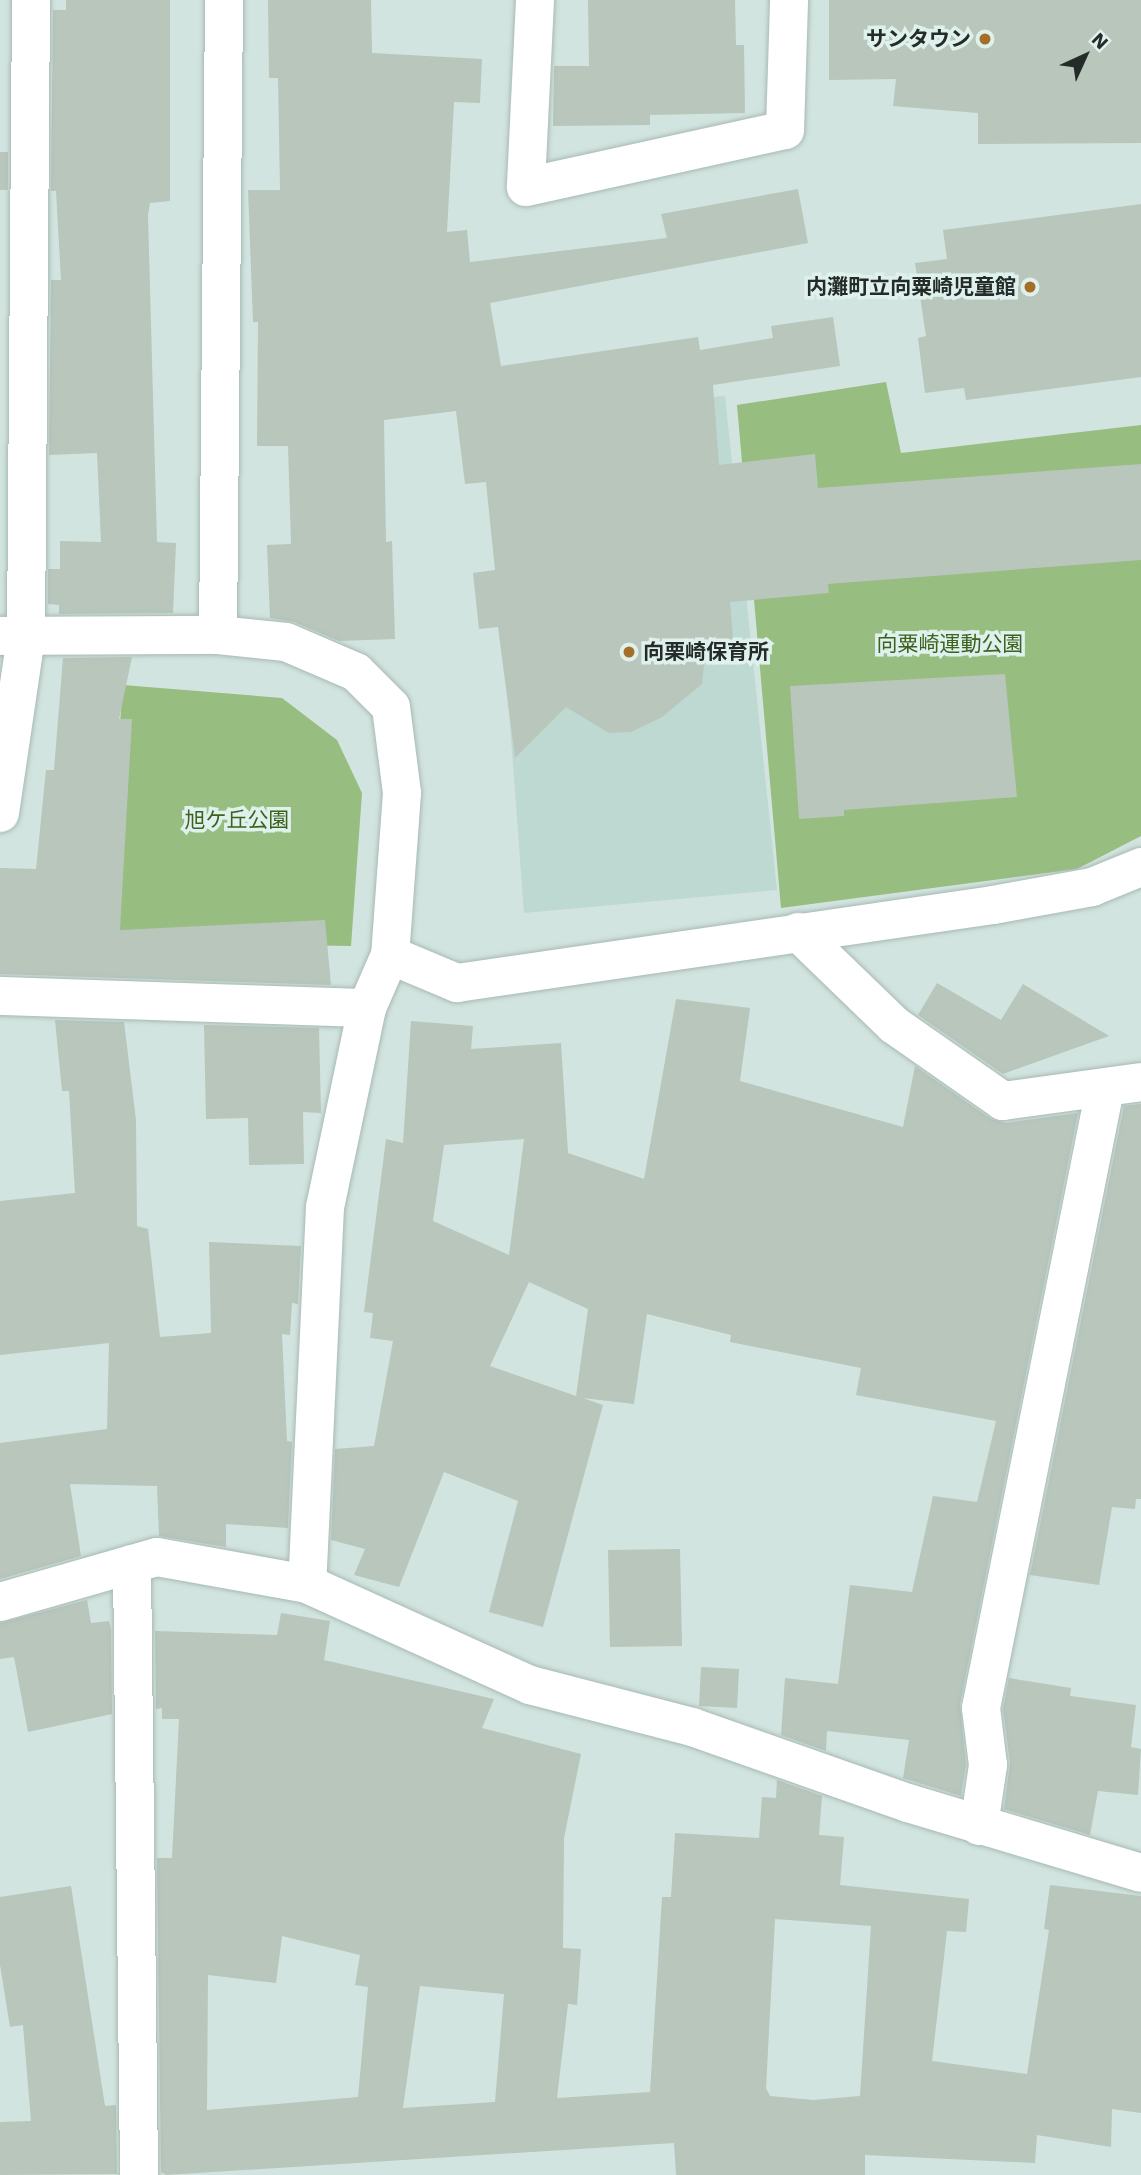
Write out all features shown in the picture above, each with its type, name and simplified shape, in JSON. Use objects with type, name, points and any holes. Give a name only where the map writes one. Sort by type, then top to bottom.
[{"type":"street","points":[[0,813],[13,636],[31,0]]},
{"type":"street","points":[[218,635],[224,0]]},
{"type":"street","points":[[535,0],[526,187],[785,130],[789,0]]},
{"type":"street","points":[[13,636],[218,635],[286,642],[356,672],[391,707],[402,793],[390,955],[367,1008],[325,1207],[307,1584]]},
{"type":"street","points":[[390,955],[457,983],[1091,887],[1141,867]]},
{"type":"street","points":[[798,932],[894,1025],[1003,1101],[1123,1086],[981,1708],[988,1765],[979,1826]]},
{"type":"street","points":[[0,996],[367,1008]]},
{"type":"street","points":[[0,1602],[157,1556],[307,1584],[530,1685],[692,1727],[979,1826],[1141,1873]]},
{"type":"street","points":[[132,1564],[139,2175]]},
{"type":"shaded area","name":"向栗崎保育所","points":[[725,396],[777,890],[524,913],[487,415]]},
{"type":"green space","name":"向粟崎運動公園","points":[[886,382],[901,453],[1141,425],[1141,836],[1077,869],[781,908],[737,405]]},
{"type":"green space","name":"旭ケ丘公園","points":[[123,685],[282,698],[337,740],[362,793],[351,946],[103,942]]},
{"type":"building","points":[[66,0],[170,0],[170,201],[150,203],[148,215],[157,542],[176,543],[173,613],[59,614],[59,605],[48,604],[48,569],[60,569],[60,541],[101,542],[97,453],[49,455],[51,280],[61,280],[56,191],[51,191],[53,10],[66,10]]},
{"type":"building","points":[[268,0],[371,0],[372,53],[482,59],[480,103],[454,102],[447,232],[467,230],[470,262],[667,238],[661,214],[798,189],[808,243],[490,303],[501,366],[698,337],[700,350],[773,338],[771,326],[833,317],[840,366],[713,385],[719,465],[815,454],[818,488],[1141,464],[1141,560],[828,584],[829,593],[730,602],[735,662],[704,664],[702,684],[662,717],[631,732],[609,733],[566,707],[515,758],[498,627],[479,629],[473,573],[495,570],[486,482],[465,484],[456,411],[384,420],[386,542],[392,541],[395,639],[339,641],[294,622],[270,618],[267,545],[291,544],[288,446],[257,446],[258,322],[253,322],[248,190],[280,190],[278,78],[269,78]]},
{"type":"building","points":[[588,0],[735,0],[736,45],[744,45],[745,113],[650,115],[650,125],[553,126],[554,66],[589,66]]},
{"type":"building","name":"サンタウン","points":[[829,0],[1141,0],[1141,143],[978,144],[978,113],[893,106],[896,79],[829,80]]},
{"type":"building","points":[[0,152],[8,152],[8,190],[0,190]]},
{"type":"building","name":"内灘町立向粟崎児童館","points":[[1141,204],[1141,377],[966,400],[964,388],[925,393],[918,338],[926,336],[915,263],[947,259],[943,230]]},
{"type":"building","points":[[132,657],[119,719],[132,719],[120,930],[325,920],[331,985],[0,974],[0,868],[36,869],[46,770],[54,770],[63,658]]},
{"type":"building","points":[[1005,674],[1017,797],[844,810],[844,816],[799,819],[790,686]]},
{"type":"building","points":[[937,983],[1001,1020],[1023,984],[1109,1036],[1003,1074],[918,1015]]},
{"type":"building","points":[[676,999],[750,1008],[740,1081],[903,1127],[915,1066],[991,1119],[1006,1123],[1078,1113],[960,1704],[966,1765],[961,1796],[903,1778],[909,1740],[827,1731],[826,1751],[781,1735],[785,1678],[838,1684],[850,1585],[912,1592],[933,1496],[977,1502],[996,1421],[856,1395],[861,1368],[730,1342],[731,1335],[647,1314],[634,1404],[583,1398],[603,1405],[543,1627],[489,1612],[518,1501],[444,1472],[399,1587],[354,1575],[365,1549],[331,1540],[335,1449],[374,1446],[393,1341],[370,1338],[373,1313],[364,1312],[386,1139],[403,1143],[411,1021],[473,1026],[471,1049],[561,1043],[568,1153],[644,1179]],"holes":[[[524,1139],[509,1255],[433,1221],[444,1145]],[[529,1282],[588,1309],[576,1396],[490,1366]]]},
{"type":"building","points":[[55,1020],[124,1022],[136,1120],[137,1226],[148,1229],[160,1337],[211,1333],[209,1242],[301,1246],[298,1304],[292,1303],[290,1335],[282,1334],[287,1441],[292,1442],[288,1528],[226,1524],[226,1547],[159,1536],[157,1486],[70,1484],[81,1556],[0,1579],[0,1443],[107,1429],[109,1343],[0,1355],[0,1201],[75,1193],[69,1091],[62,1091]]},
{"type":"building","points":[[204,1025],[319,1028],[321,1113],[303,1112],[304,1164],[249,1165],[248,1118],[206,1119]]},
{"type":"building","points":[[1141,1104],[1141,1499],[1136,1499],[1135,1509],[1112,1507],[1099,1585],[1030,1575],[1124,1106]]},
{"type":"building","points":[[680,1549],[682,1646],[610,1647],[608,1550]]},
{"type":"building","points":[[87,1600],[91,1623],[109,1621],[111,1630],[112,1714],[28,1732],[14,1657],[0,1659],[0,1623]]},
{"type":"building","points":[[281,1613],[330,1621],[324,1660],[494,1699],[482,1728],[581,1754],[564,1838],[563,1948],[581,1949],[577,2005],[568,2004],[557,2098],[650,2092],[662,1897],[671,1897],[675,1833],[759,1838],[762,1797],[776,1798],[777,1780],[822,1796],[819,1835],[844,1837],[840,1885],[969,1899],[966,1932],[947,1931],[932,2061],[1027,2074],[1049,1930],[1044,1929],[1050,1885],[1141,1896],[1141,2113],[1112,2109],[1111,2147],[1037,2135],[1035,2163],[865,2155],[865,2175],[676,2175],[674,2143],[166,2175],[161,2172],[157,1858],[172,1858],[179,1719],[162,1719],[162,1708],[156,1709],[155,1631],[277,1635]],"holes":[[[775,1919],[871,1926],[860,2096],[813,2100],[770,2096],[766,2088]],[[282,1936],[360,1955],[355,1985],[368,1987],[358,2097],[207,2110],[208,1975],[276,1983]],[[420,1986],[504,1994],[495,2102],[403,2108]]]},
{"type":"building","points":[[701,1667],[739,1669],[737,1708],[699,1706]]},
{"type":"building","points":[[1009,1678],[1071,1688],[1070,1696],[1136,1705],[1131,1747],[1141,1749],[1138,1795],[1098,1791],[1090,1835],[1004,1809],[1010,1763],[1003,1709]]},
{"type":"building","points":[[71,1886],[105,2106],[116,2105],[117,2174],[0,2175],[0,2122],[31,2121],[23,2025],[10,2027],[0,1965],[0,1897]]},
{"type":"place","name":"サンタウン","points":[[985,39]]},
{"type":"place","name":"内灘町立向粟崎児童館","points":[[1030,287]]},
{"type":"place","name":"向栗崎保育所","points":[[629,652]]}]
